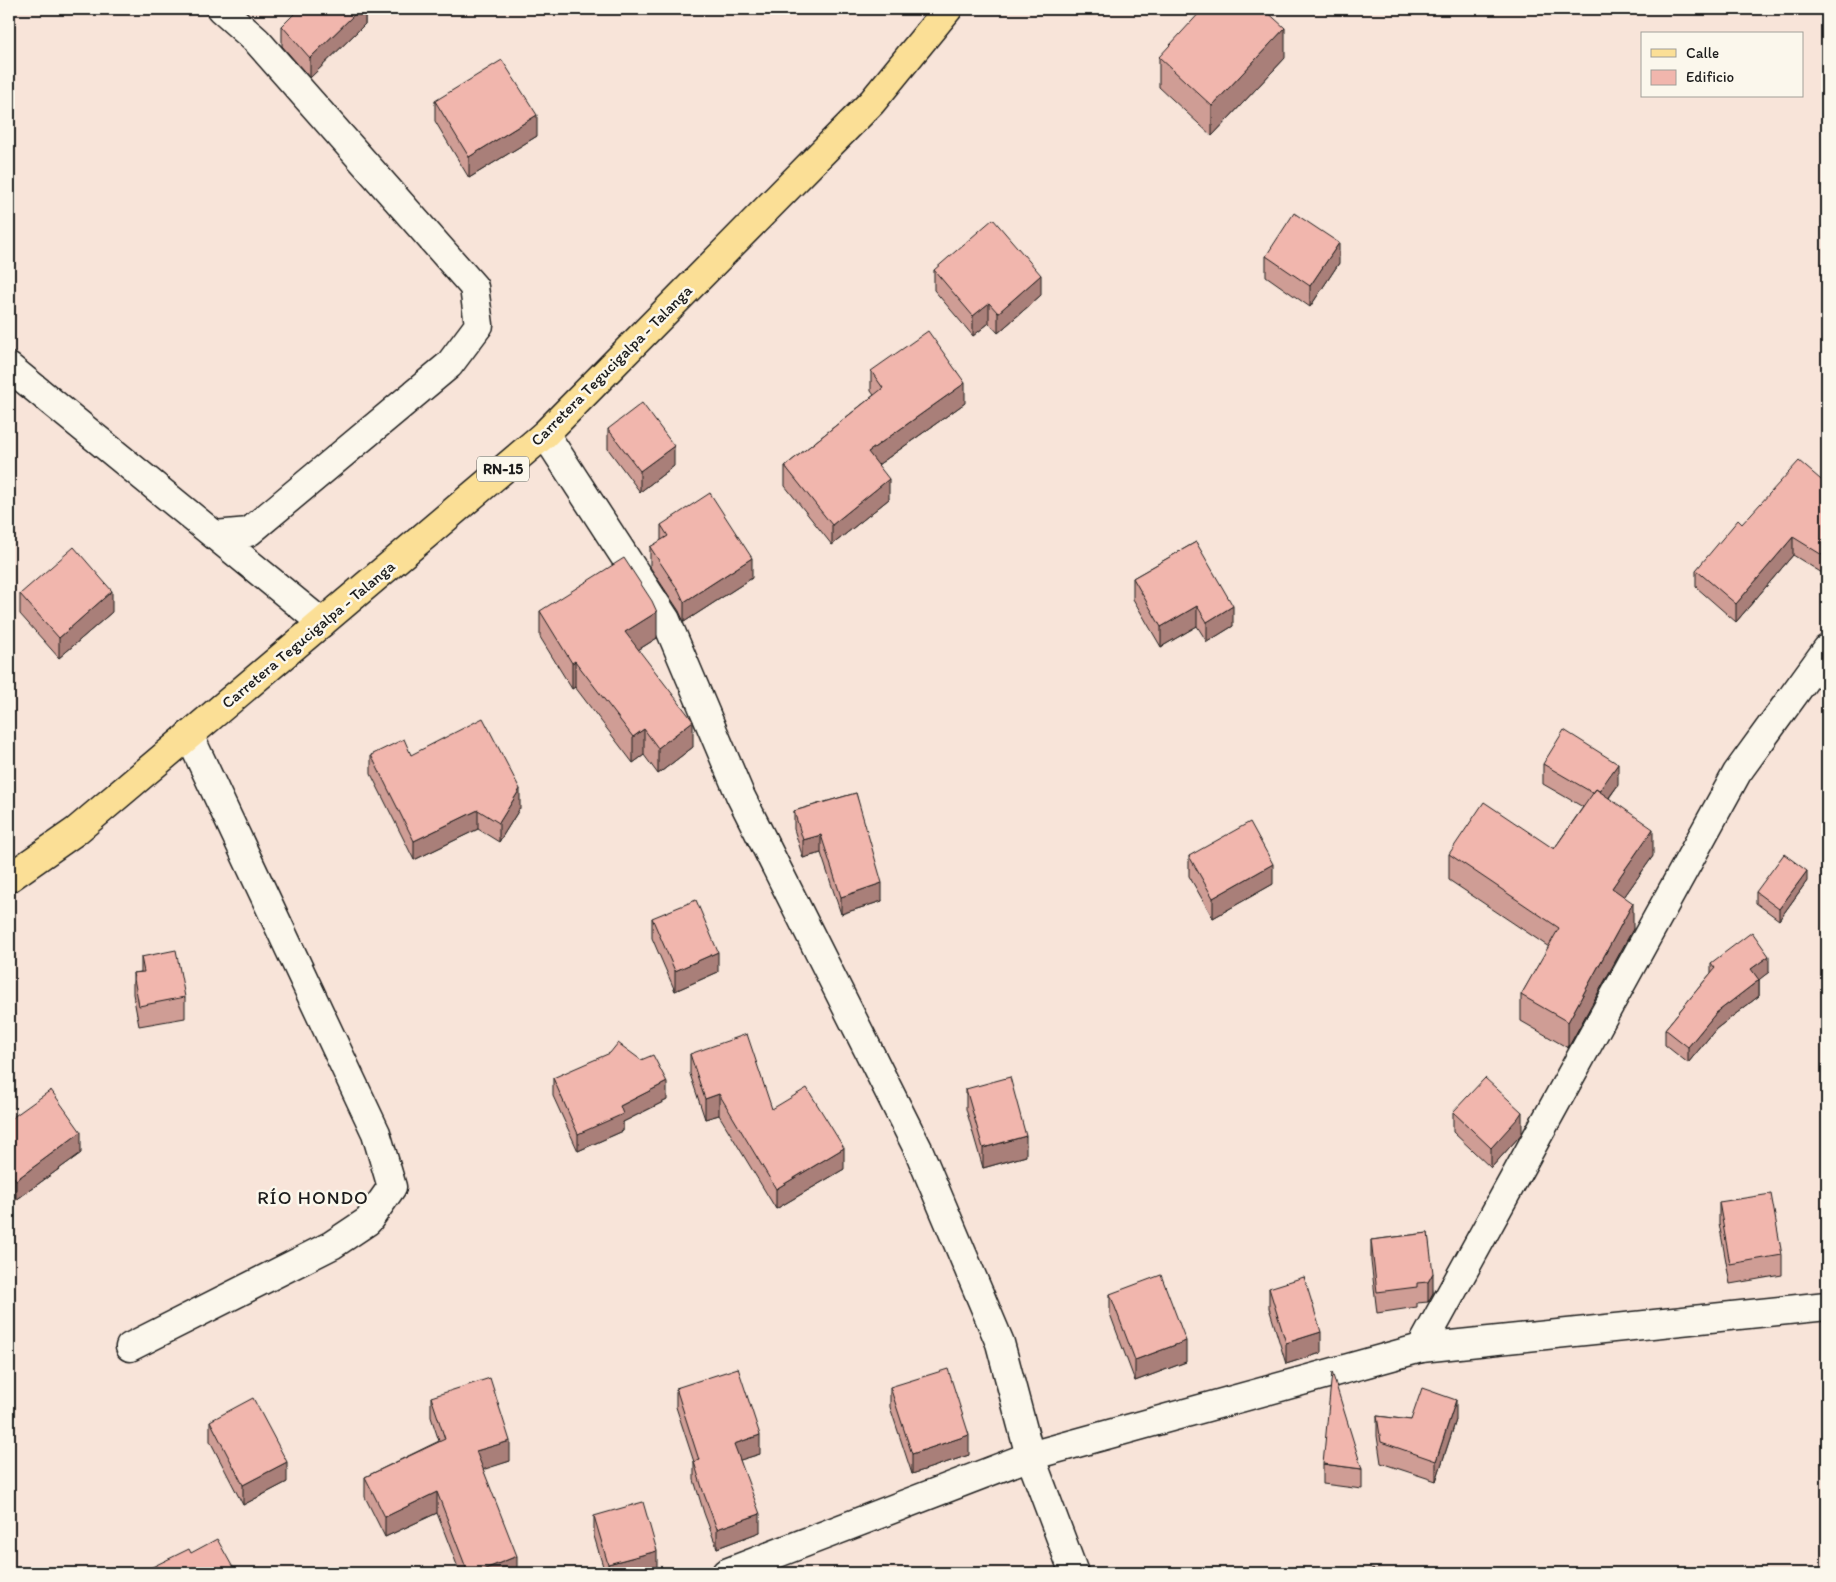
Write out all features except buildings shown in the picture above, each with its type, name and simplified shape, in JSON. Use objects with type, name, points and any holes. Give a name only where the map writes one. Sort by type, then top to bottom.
[{"type":"main road","name":"Carretera Tegucigalpa - Talanga","points":[[9,878],[76,831],[545,434],[872,102],[948,9]]},
{"type":"street","points":[[215,535],[249,532],[449,365],[479,324],[474,287],[257,41],[221,9]]},
{"type":"street","points":[[9,366],[322,622]]},
{"type":"street","points":[[545,434],[666,620],[740,795],[918,1149],[1000,1342],[1030,1456],[1074,1573]]},
{"type":"street","points":[[1421,1348],[1737,773],[1827,649]]},
{"type":"street","points":[[130,1347],[332,1244],[368,1220],[392,1187],[376,1133],[189,735]]},
{"type":"street","points":[[726,1573],[1030,1456],[1421,1348],[1827,1306]]},
{"type":"district","name":"RÍO HONDO","points":[[313,1197]]}]
